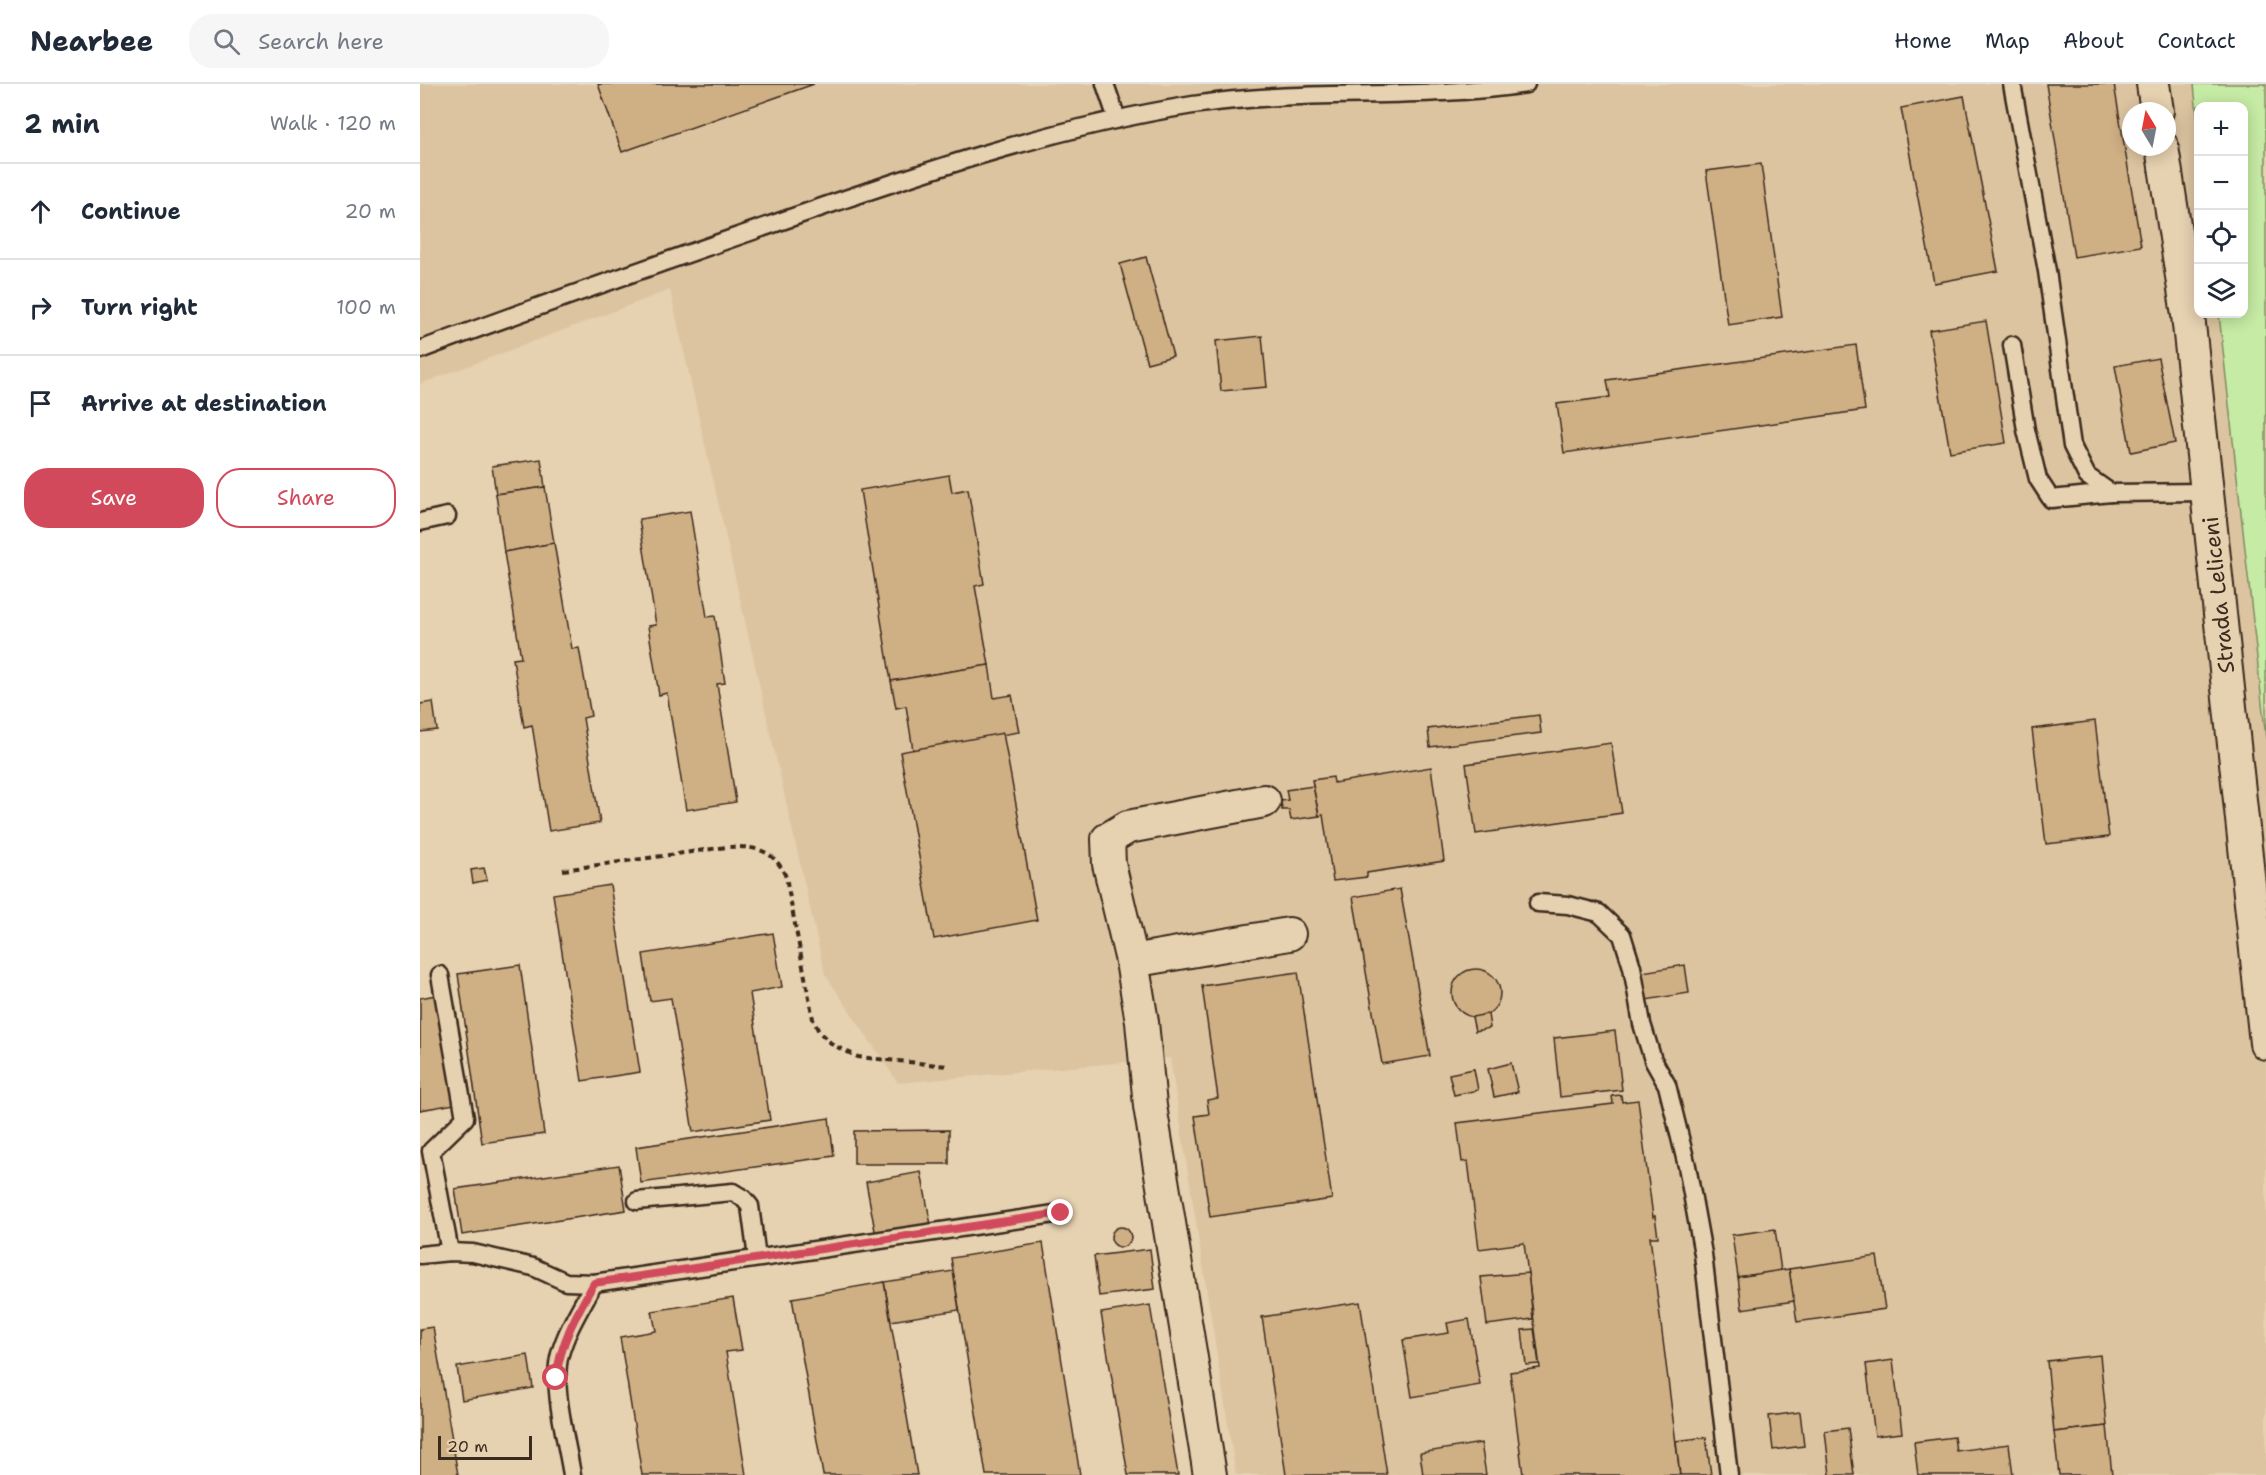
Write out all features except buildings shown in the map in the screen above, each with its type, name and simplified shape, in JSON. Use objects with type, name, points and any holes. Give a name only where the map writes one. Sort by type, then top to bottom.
[{"type":"street","points":[[2153,84],[2156,102]]},
{"type":"street","name":"Strada Leliceni","points":[[2163,156],[2188,315],[2266,1043]]},
{"type":"street","points":[[1210,1475],[1150,1106],[1142,1022],[1132,962],[1109,864],[1108,839],[1128,827],[1264,801]]},
{"type":"street","points":[[1132,962],[1289,934]]},
{"type":"lane","points":[[1105,84],[1117,119]]},
{"type":"lane","points":[[420,350],[912,175],[1022,142],[1117,119],[1195,105],[1283,95],[1488,90],[1526,84]]},
{"type":"lane","points":[[2012,84],[2047,272],[2072,447],[2087,476],[2111,493]]},
{"type":"lane","points":[[2012,345],[2026,430],[2038,479],[2051,499],[2111,493],[2206,492]]},
{"type":"lane","points":[[420,522],[447,516]]},
{"type":"lane","points":[[1538,903],[1568,905],[1599,913],[1622,935],[1632,966],[1642,1024],[1653,1060],[1667,1085],[1687,1166],[1703,1254],[1730,1475]]},
{"type":"lane","points":[[440,975],[465,1119],[431,1151],[450,1252]]},
{"type":"lane","points":[[637,1201],[733,1192],[750,1206],[758,1258]]},
{"type":"lane","points":[[420,1256],[450,1252],[473,1253],[534,1267],[566,1282],[594,1283],[1061,1213]]},
{"type":"lane","points":[[572,1475],[556,1378],[559,1355],[569,1328],[594,1283]]},
{"type":"path","points":[[563,870],[726,847],[750,846],[764,852],[780,862],[786,877],[813,1019],[819,1032],[833,1044],[858,1057],[948,1066]]},
{"type":"shaded area","points":[[420,84],[2194,84],[2194,318],[2219,318],[2266,739],[2266,1475],[1236,1475],[1170,1058],[898,1083],[825,974],[670,290],[420,384]]},
{"type":"green space","points":[[2194,84],[2266,84],[2266,739],[2219,318],[2248,318],[2248,102],[2196,102]]},
{"type":"route","points":[[556,1378],[559,1355],[569,1328],[594,1283],[1061,1213]]}]
